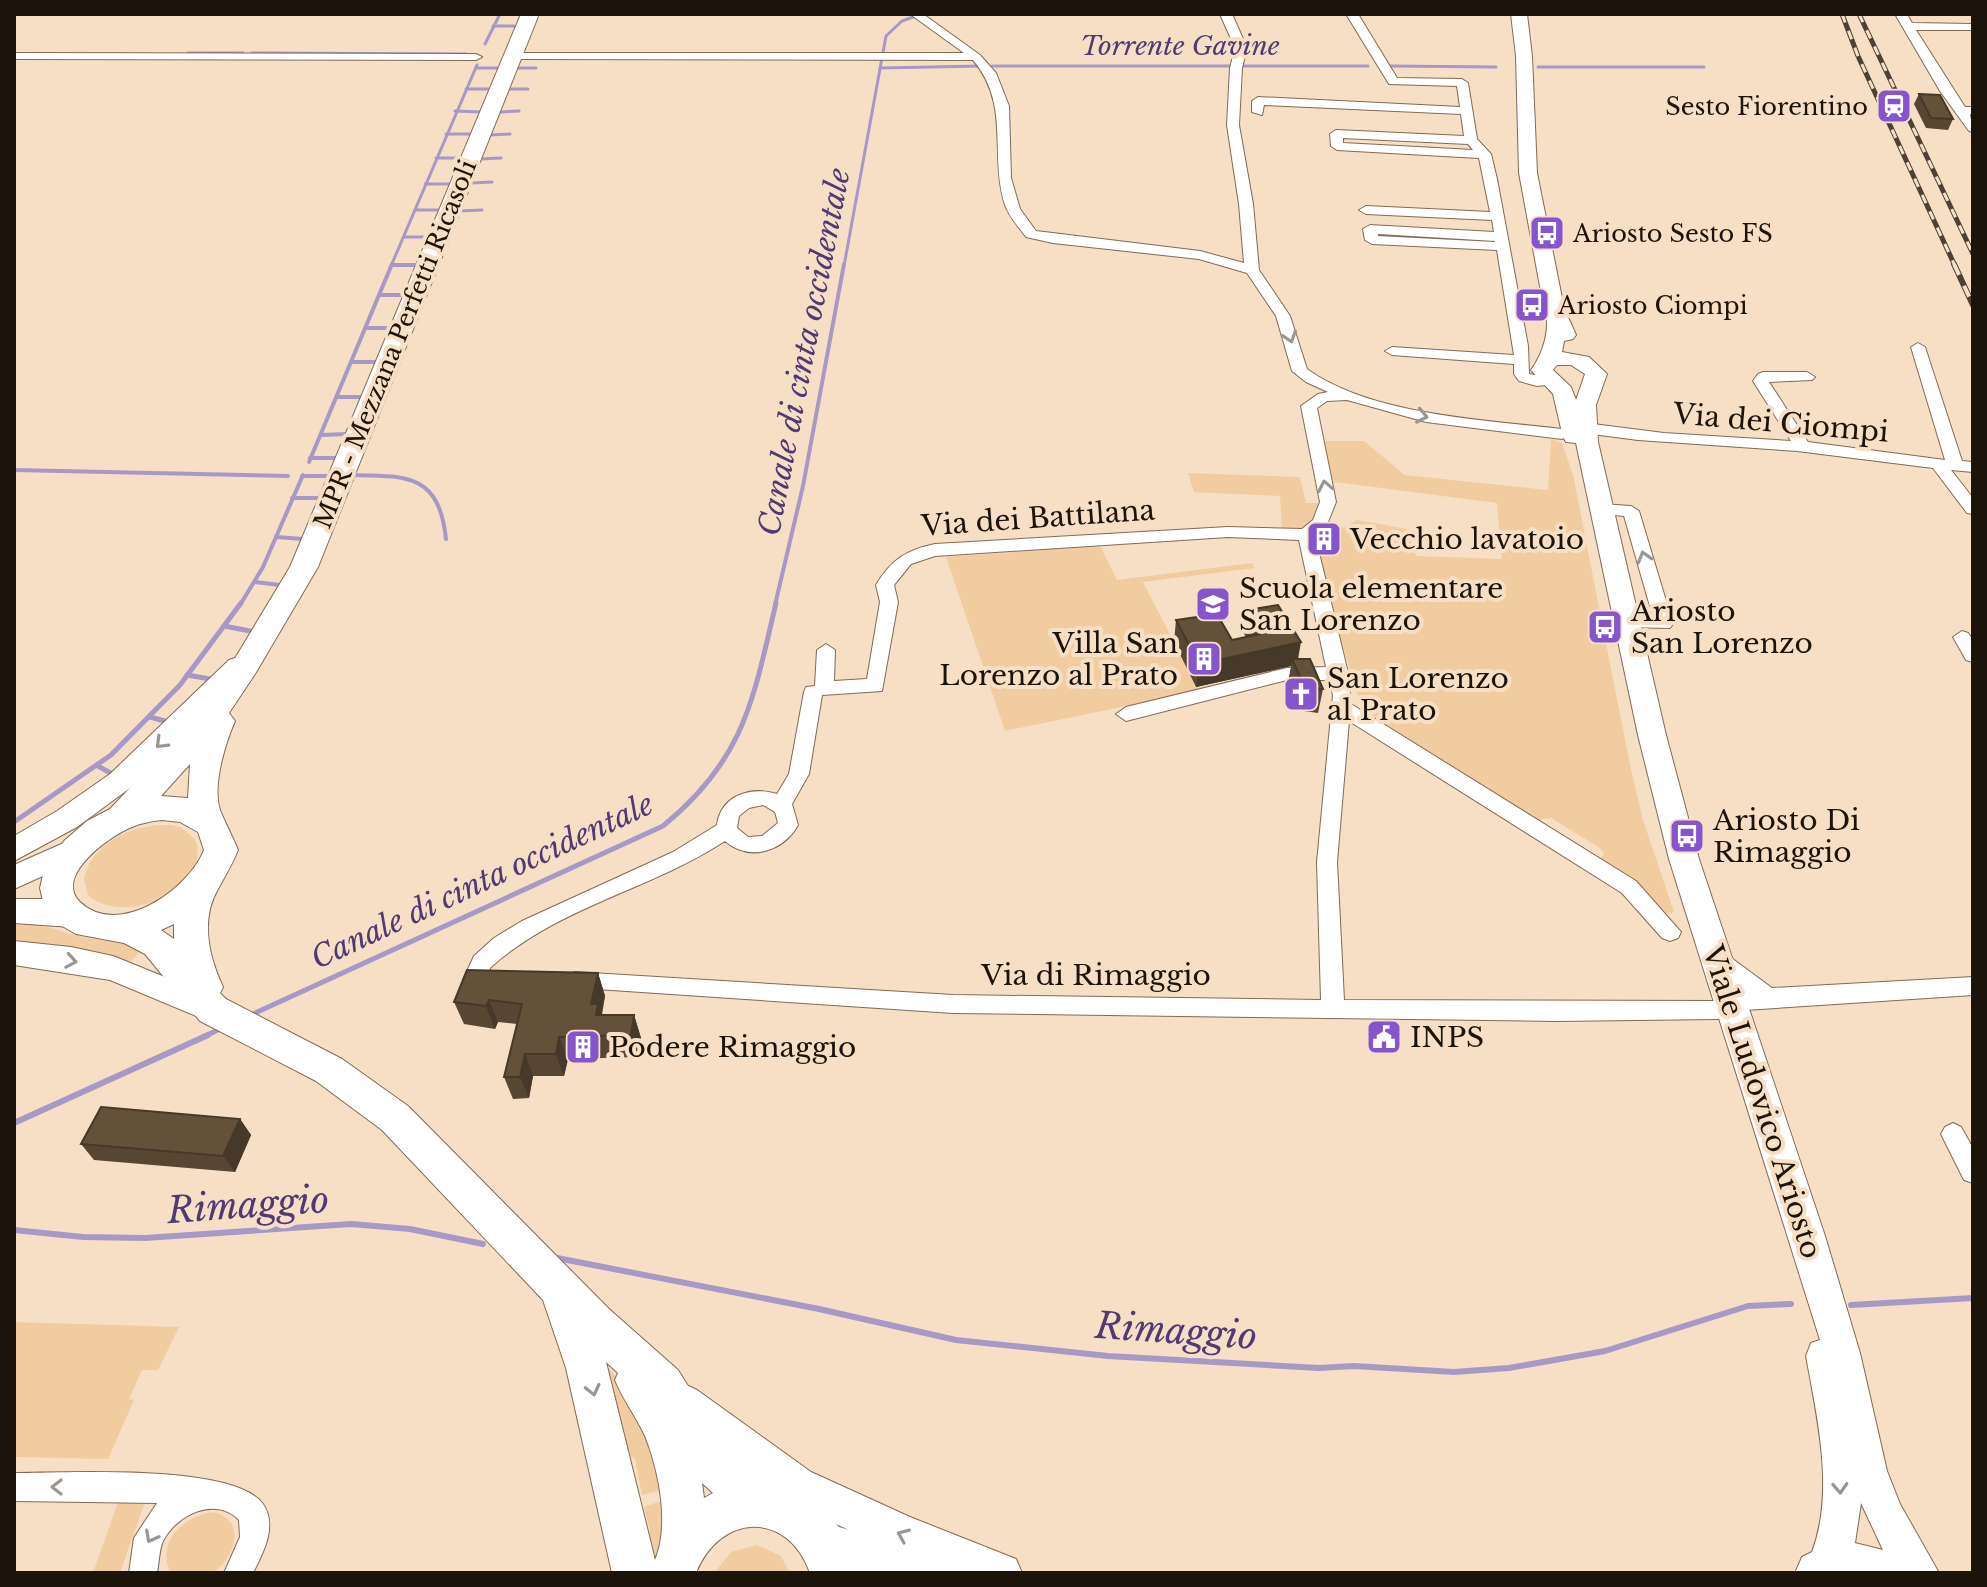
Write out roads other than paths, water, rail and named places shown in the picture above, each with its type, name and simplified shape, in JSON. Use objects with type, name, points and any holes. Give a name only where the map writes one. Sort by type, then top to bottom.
[{"type":"main road","name":"MPR - Mezzana Perfetti Ricasoli","points":[[122,817],[190,744],[250,658],[304,567],[530,14]]},
{"type":"main road","name":"MPR - Mezzana Perfetti Ricasoli","points":[[205,819],[202,783],[205,759],[250,658]]},
{"type":"main road","points":[[114,927],[154,919],[200,890],[215,870],[221,850],[217,832],[205,819],[175,808],[149,810],[122,817],[96,831],[71,834],[58,890],[64,908],[85,923],[133,932],[157,944],[217,1012],[329,1070],[395,1118],[594,1323],[663,1385],[708,1460],[761,1503]]},
{"type":"main road","points":[[200,890],[189,930],[192,954],[217,1012]]},
{"type":"main road","points":[[551,1279],[587,1368],[635,1573]]},
{"type":"main road","points":[[594,1323],[647,1395],[673,1450],[681,1490],[678,1560]]},
{"type":"main road","points":[[678,1560],[710,1519],[744,1504],[761,1503],[780,1506],[812,1526],[828,1558]]},
{"type":"street","points":[[918,16],[976,57],[990,73],[1000,92],[1006,132],[1003,151],[1005,178],[1013,209],[1031,234],[1200,255],[1252,270],[1246,204],[1233,125],[1241,48],[1226,14]]},
{"type":"street","points":[[1352,14],[1393,81],[1462,83],[1471,140],[1485,154],[1521,346],[1519,370],[1523,377],[1551,374],[1568,358],[1583,362]]},
{"type":"street","points":[[1512,14],[1513,54],[1538,233],[1558,320],[1583,362],[1596,374],[1593,384],[1569,387],[1551,374]]},
{"type":"street","points":[[1519,14],[1524,56],[1526,134]]},
{"type":"street","points":[[1904,20],[1973,27]]},
{"type":"street","points":[[1904,20],[1946,91],[1967,111],[1973,128]]},
{"type":"street","points":[[14,56],[476,57]]},
{"type":"street","points":[[515,56],[976,57]]},
{"type":"street","points":[[1258,112],[1258,101],[1466,111]]},
{"type":"street","points":[[1471,140],[1336,134],[1337,146],[1485,154]]},
{"type":"street","points":[[1366,210],[1497,216]]},
{"type":"street","points":[[1370,229],[1501,241],[1372,240],[1370,229]]},
{"type":"street","name":"Via dei Ciompi","points":[[1252,270],[1283,316],[1300,371],[1347,395],[1426,417],[1574,432],[1802,446],[1973,467]]},
{"type":"street","points":[[1551,374],[1558,320]]},
{"type":"street","points":[[1918,347],[1947,465],[1973,509]]},
{"type":"street","points":[[1392,351],[1520,360]]},
{"type":"street","name":"Viale Ludovico Ariosto","points":[[1551,374],[1568,403],[1626,692],[1660,826],[1724,1006],[1798,1235],[1868,1471],[1885,1516],[1919,1573]]},
{"type":"street","points":[[1802,446],[1761,378],[1807,377]]},
{"type":"street","name":"Viale Ludovico Ariosto","points":[[1593,384],[1574,432],[1601,509],[1652,735],[1724,1006]]},
{"type":"street","points":[[1333,1008],[1327,862],[1341,707],[1339,673],[1306,535],[1320,522],[1328,502],[1309,406],[1323,397],[1347,395]]},
{"type":"street","points":[[1601,509],[1631,511],[1664,624],[1628,622]]},
{"type":"street","name":"Via dei Battilana","points":[[826,650],[824,689],[845,685],[875,686],[889,602],[885,585],[897,564],[913,554],[935,550],[1228,532],[1306,535]]},
{"type":"street","name":"Viale Ludovico Ariosto","points":[[1610,602],[1618,616],[1628,622]]},
{"type":"street","points":[[1962,637],[1973,656]]},
{"type":"street","points":[[14,878],[71,834],[250,658]]},
{"type":"street","points":[[1126,714],[1287,674],[1339,673]]},
{"type":"street","points":[[781,804],[796,784],[799,774],[813,692]]},
{"type":"street","points":[[1341,707],[1629,887],[1670,932]]},
{"type":"street","points":[[763,798],[781,804],[787,810],[788,825],[777,839],[747,845],[738,841],[727,829],[729,813],[743,801],[763,798]]},
{"type":"street","points":[[505,980],[474,980],[479,963],[505,940],[679,859],[727,829]]},
{"type":"street","points":[[14,850],[71,834]]},
{"type":"street","points":[[14,911],[71,915]]},
{"type":"street","points":[[1708,937],[1726,966],[1768,997]]},
{"type":"street","points":[[14,953],[76,961],[118,971],[184,1001],[217,1012]]},
{"type":"street","name":"Via di Rimaggio","points":[[550,980],[953,1004],[1555,1012],[1724,1006],[1768,997],[1973,986]]},
{"type":"street","points":[[1953,1134],[1973,1172]]},
{"type":"street","name":"Viale Ludovico Ariosto","points":[[1820,1568],[1835,1550],[1841,1504],[1832,1352]]},
{"type":"street","points":[[663,1385],[699,1416],[797,1486],[902,1534],[1002,1573]]},
{"type":"street","points":[[14,1487],[117,1487],[219,1492],[240,1499],[252,1515],[254,1538],[244,1565]]},
{"type":"street","points":[[143,1573],[147,1543],[167,1514],[190,1499],[219,1492]]},
{"type":"street","points":[[828,1558],[887,1562],[944,1573]]},
{"type":"street","name":"Viale Ludovico Ariosto","points":[[1820,1568],[1870,1565],[1892,1573]]},
{"type":"waterway","points":[[494,26],[500,14]]},
{"type":"waterway","name":"Canale di cinta occidentale","points":[[880,68],[886,36],[902,21],[913,17]]},
{"type":"waterway","points":[[485,44],[494,26]]},
{"type":"waterway","points":[[494,26],[514,26]]},
{"type":"waterway","points":[[188,53],[243,53]]},
{"type":"waterway","points":[[252,53],[466,54]]},
{"type":"waterway","points":[[467,89],[477,65]]},
{"type":"waterway","name":"Torrente Gavine","points":[[880,68],[981,66]]},
{"type":"waterway","name":"Torrente Gavine","points":[[992,66],[1368,66]]},
{"type":"waterway","name":"Torrente Gavine","points":[[1390,66],[1496,67]]},
{"type":"waterway","name":"Torrente Gavine","points":[[1538,67],[1704,67]]},
{"type":"waterway","points":[[476,68],[497,68]]},
{"type":"waterway","points":[[517,68],[536,68]]},
{"type":"waterway","name":"Canale di cinta occidentale","points":[[844,266],[880,68]]},
{"type":"waterway","points":[[457,111],[467,89]]},
{"type":"waterway","points":[[467,89],[490,89]]},
{"type":"waterway","points":[[509,89],[528,89]]},
{"type":"waterway","points":[[447,134],[457,111]]},
{"type":"waterway","points":[[457,111],[481,112]]},
{"type":"waterway","points":[[500,112],[519,111]]},
{"type":"waterway","points":[[437,158],[447,134]]},
{"type":"waterway","points":[[447,134],[472,134]]},
{"type":"waterway","points":[[490,135],[510,134]]},
{"type":"waterway","points":[[426,184],[437,158]]},
{"type":"waterway","points":[[437,158],[462,158]]},
{"type":"waterway","points":[[480,159],[501,158]]},
{"type":"waterway","points":[[472,183],[492,182]]},
{"type":"waterway","points":[[391,266],[426,184]]},
{"type":"waterway","points":[[426,184],[451,184]]},
{"type":"waterway","points":[[415,210],[439,210]]},
{"type":"waterway","points":[[460,211],[482,210]]},
{"type":"waterway","points":[[404,237],[430,237]]},
{"type":"waterway","points":[[311,458],[392,264]]},
{"type":"waterway","name":"Canale di cinta occidentale","points":[[775,605],[803,486],[844,264]]},
{"type":"waterway","points":[[393,265],[417,265]]},
{"type":"waterway","points":[[381,295],[404,295]]},
{"type":"waterway","points":[[367,328],[391,328]]},
{"type":"waterway","points":[[353,362],[377,362]]},
{"type":"waterway","points":[[337,397],[364,397]]},
{"type":"waterway","points":[[321,435],[347,434]]},
{"type":"waterway","points":[[309,462],[311,458]]},
{"type":"waterway","points":[[311,458],[339,458]]},
{"type":"waterway","points":[[14,470],[288,476]]},
{"type":"waterway","points":[[350,475],[403,478],[427,490],[436,501],[446,539]]},
{"type":"waterway","points":[[293,498],[303,476]]},
{"type":"waterway","points":[[303,476],[332,476]]},
{"type":"waterway","points":[[276,537],[293,498]]},
{"type":"waterway","points":[[293,498],[320,498]]},
{"type":"waterway","points":[[240,605],[263,567],[276,537]]},
{"type":"waterway","points":[[276,537],[303,539]]},
{"type":"waterway","points":[[255,582],[280,585]]},
{"type":"waterway","points":[[187,675],[241,603]]},
{"type":"waterway","name":"Canale di cinta occidentale","points":[[251,1015],[663,826],[712,777],[729,752],[752,699],[776,603]]},
{"type":"waterway","points":[[224,626],[250,631]]},
{"type":"waterway","points":[[14,822],[111,755],[187,675]]},
{"type":"waterway","points":[[187,675],[210,679]]},
{"type":"waterway","points":[[150,717],[172,723]]},
{"type":"waterway","points":[[98,766],[114,775]]},
{"type":"waterway","name":"Canale di cinta occidentale","points":[[203,1037],[224,1027]]},
{"type":"waterway","name":"Canale di cinta occidentale","points":[[14,1123],[208,1035]]},
{"type":"waterway","name":"Rimaggio","points":[[14,1230],[83,1237],[145,1238],[351,1224],[410,1229],[483,1244]]},
{"type":"waterway","name":"Rimaggio","points":[[557,1258],[819,1309],[956,1340],[1108,1356],[1319,1368],[1354,1366],[1454,1372],[1509,1368],[1605,1351],[1748,1306],[1791,1304]]},
{"type":"waterway","name":"Rimaggio","points":[[1851,1305],[1973,1298]]},
{"type":"railway","points":[[1842,14],[1858,56],[1955,266]]},
{"type":"railway","points":[[1859,14],[1973,254]]},
{"type":"railway","points":[[1954,264],[1973,305]]},
{"type":"place","name":"Sesto Fiorentino","points":[[1894,106]]},
{"type":"place","name":"Ariosto Sesto FS","points":[[1547,233]]},
{"type":"place","name":"Ariosto Ciompi","points":[[1532,305]]},
{"type":"place","name":"Vecchio lavatoio","points":[[1324,539]]},
{"type":"place","name":"Scuola elementare San Lorenzo","points":[[1213,604]]},
{"type":"place","name":"Ariosto San Lorenzo","points":[[1605,627]]},
{"type":"place","name":"Villa San Lorenzo al Prato","points":[[1204,659]]},
{"type":"place","name":"San Lorenzo al Prato","points":[[1301,694]]},
{"type":"place","name":"Ariosto Di Rimaggio","points":[[1687,836]]},
{"type":"place","name":"INPS","points":[[1384,1037]]},
{"type":"place","name":"Podere Rimaggio","points":[[583,1047]]}]
